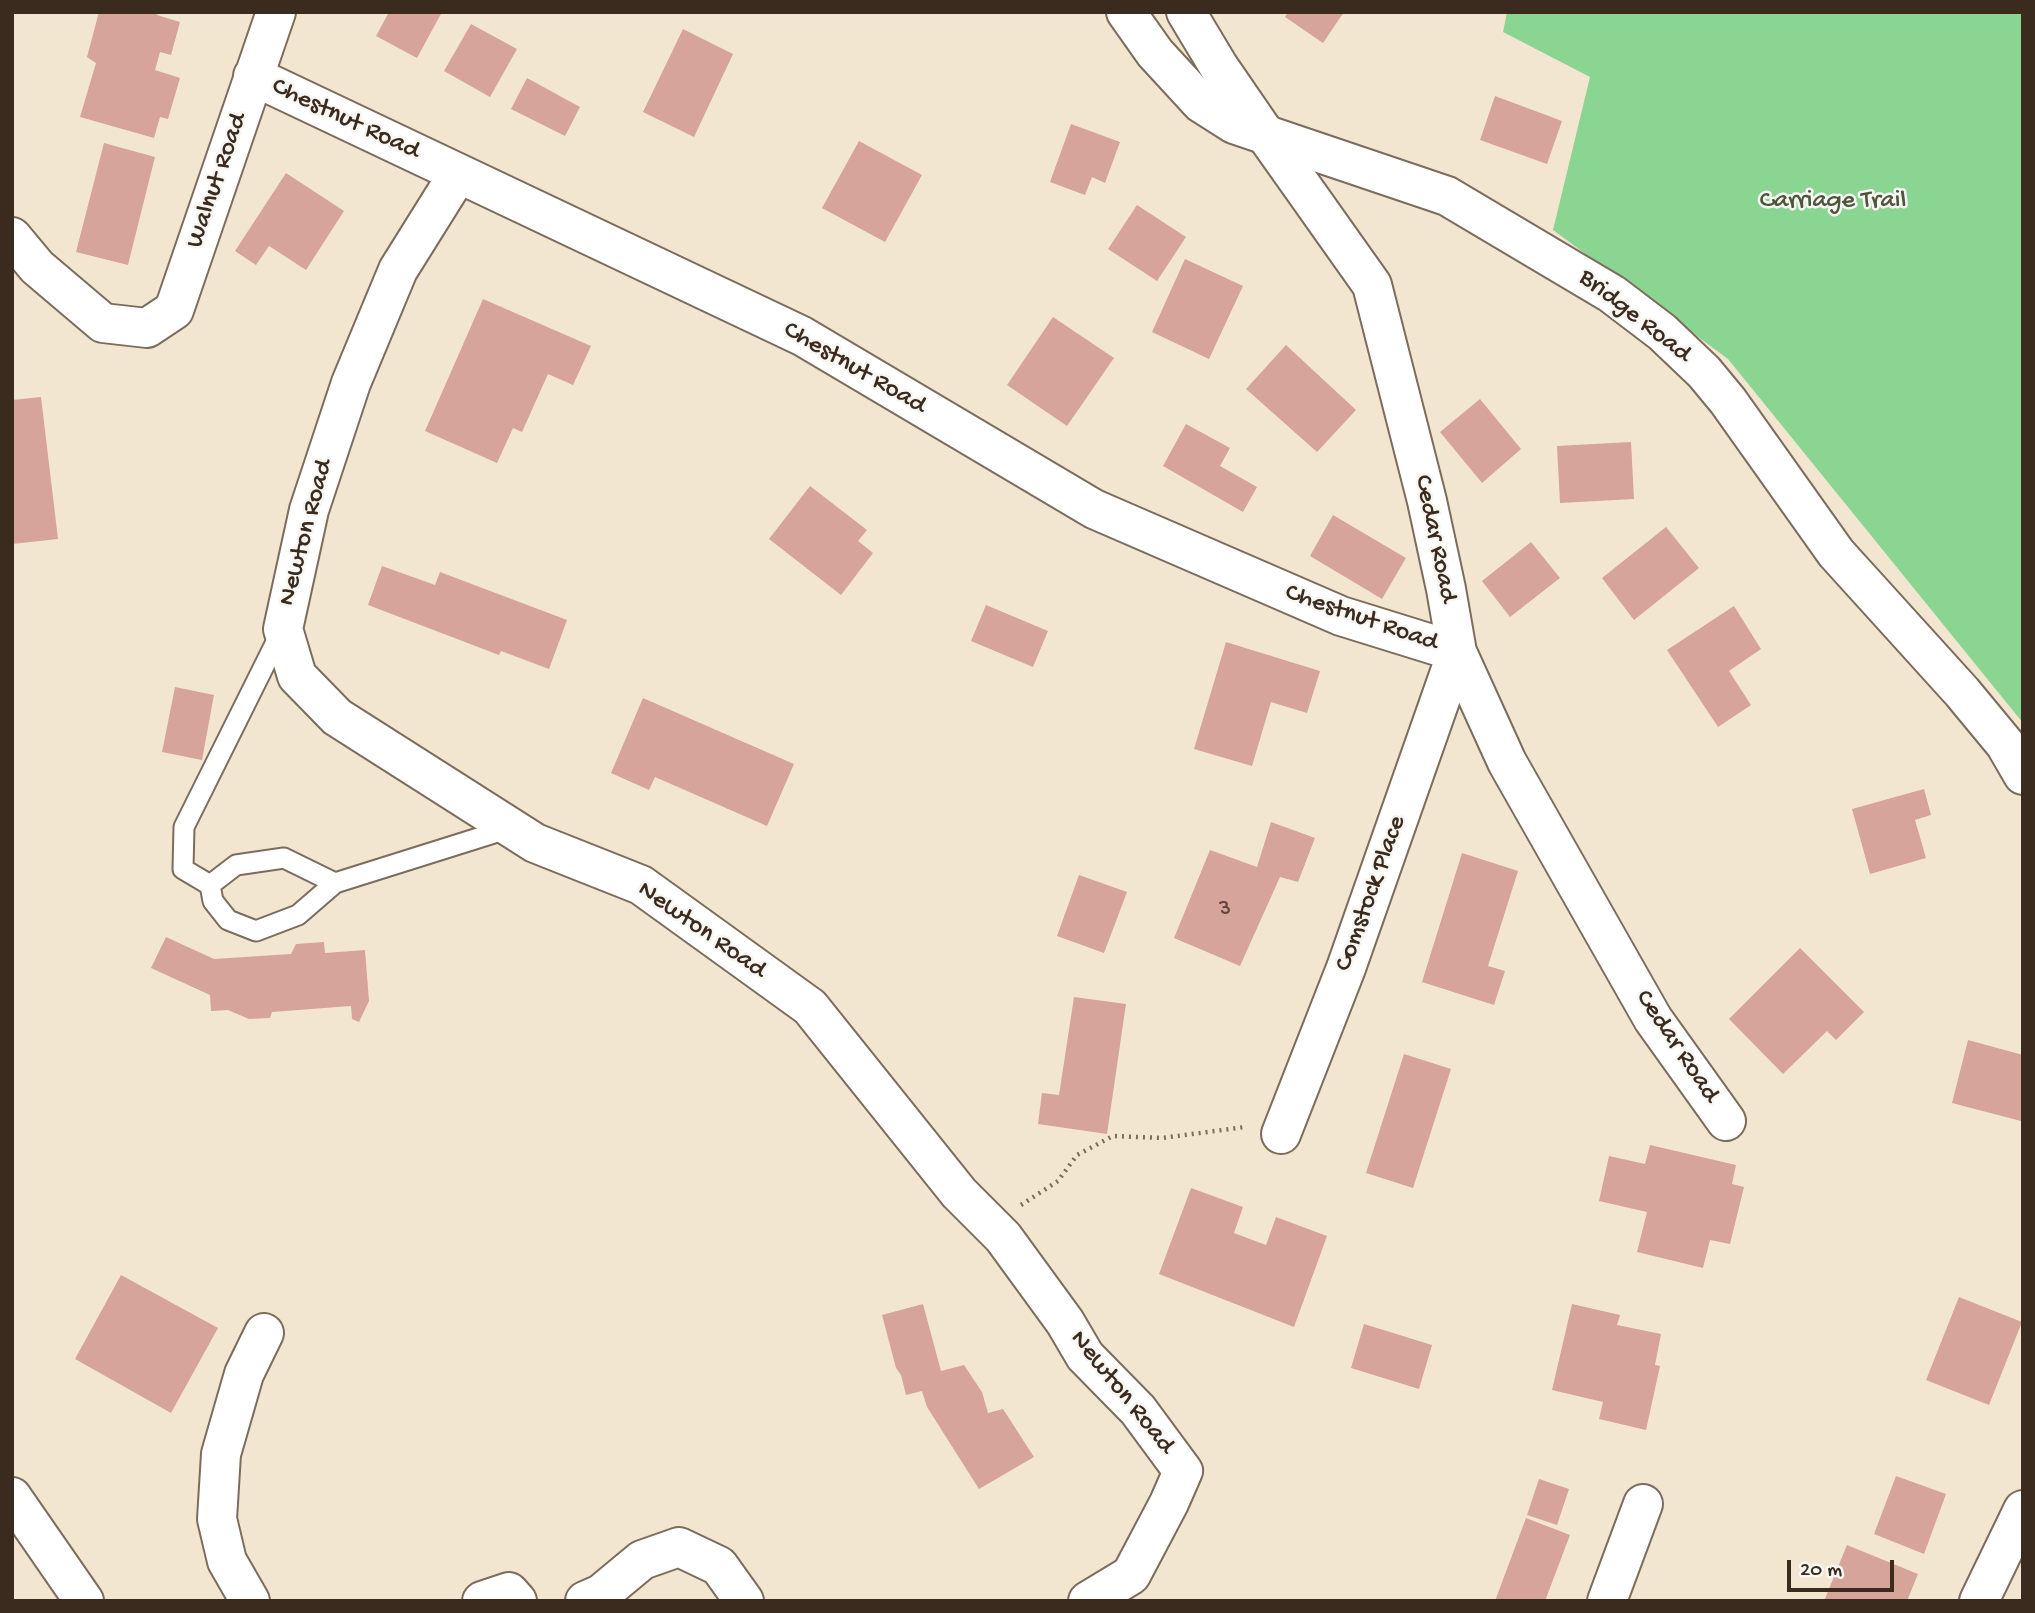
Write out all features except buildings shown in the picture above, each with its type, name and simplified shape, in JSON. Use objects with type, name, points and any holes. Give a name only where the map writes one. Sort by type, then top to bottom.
[{"type":"street","name":"Walnut Road","points":[[12,237],[37,267],[103,323],[147,328],[174,310],[276,12]]},
{"type":"street","name":"Bridge Road","points":[[1126,12],[1155,53],[1200,103],[1234,124],[1447,196],[1612,294],[1662,332],[1704,372],[1728,401],[1836,553],[1962,692],[2005,744],[2023,775]]},
{"type":"street","name":"Cedar Road","points":[[1186,12],[1219,67],[1372,285],[1427,501],[1457,652],[1507,762],[1653,1019],[1726,1121]]},
{"type":"street","name":"Chestnut Road","points":[[253,76],[802,336],[1094,509],[1340,616],[1457,652]]},
{"type":"street","name":"Newton Road","points":[[458,174],[398,270],[351,383],[309,510],[283,628],[297,676],[337,717],[536,843],[641,885],[810,1007],[959,1193],[1003,1237],[1065,1322],[1085,1356],[1138,1410],[1183,1471],[1131,1575],[1088,1601]]},
{"type":"street","name":"Comstock Place","points":[[1283,1129],[1346,968],[1457,652]]},
{"type":"street","points":[[250,1601],[227,1561],[217,1519],[221,1454],[244,1374],[264,1333]]},
{"type":"street","points":[[12,1497],[84,1601]]},
{"type":"street","points":[[1607,1601],[1643,1504]]},
{"type":"street","points":[[1979,1601],[2023,1510]]},
{"type":"street","points":[[596,1599],[642,1560],[679,1547],[719,1566],[744,1601]]},
{"type":"street","points":[[482,1601],[509,1592],[517,1601]]},
{"type":"lane","points":[[283,628],[184,827],[183,869],[210,885],[213,901],[228,920],[256,931],[298,915],[335,883],[510,828]]},
{"type":"lane","points":[[210,885],[236,865],[284,858],[335,883]]},
{"type":"path","points":[[990,1223],[1058,1181],[1077,1155],[1113,1136],[1162,1138],[1242,1127],[1283,1129]]},
{"type":"green space","name":"Carriage Trail","points":[[1507,12],[2023,12],[2023,723],[1728,359],[1553,230],[1590,77],[1503,32]]}]
